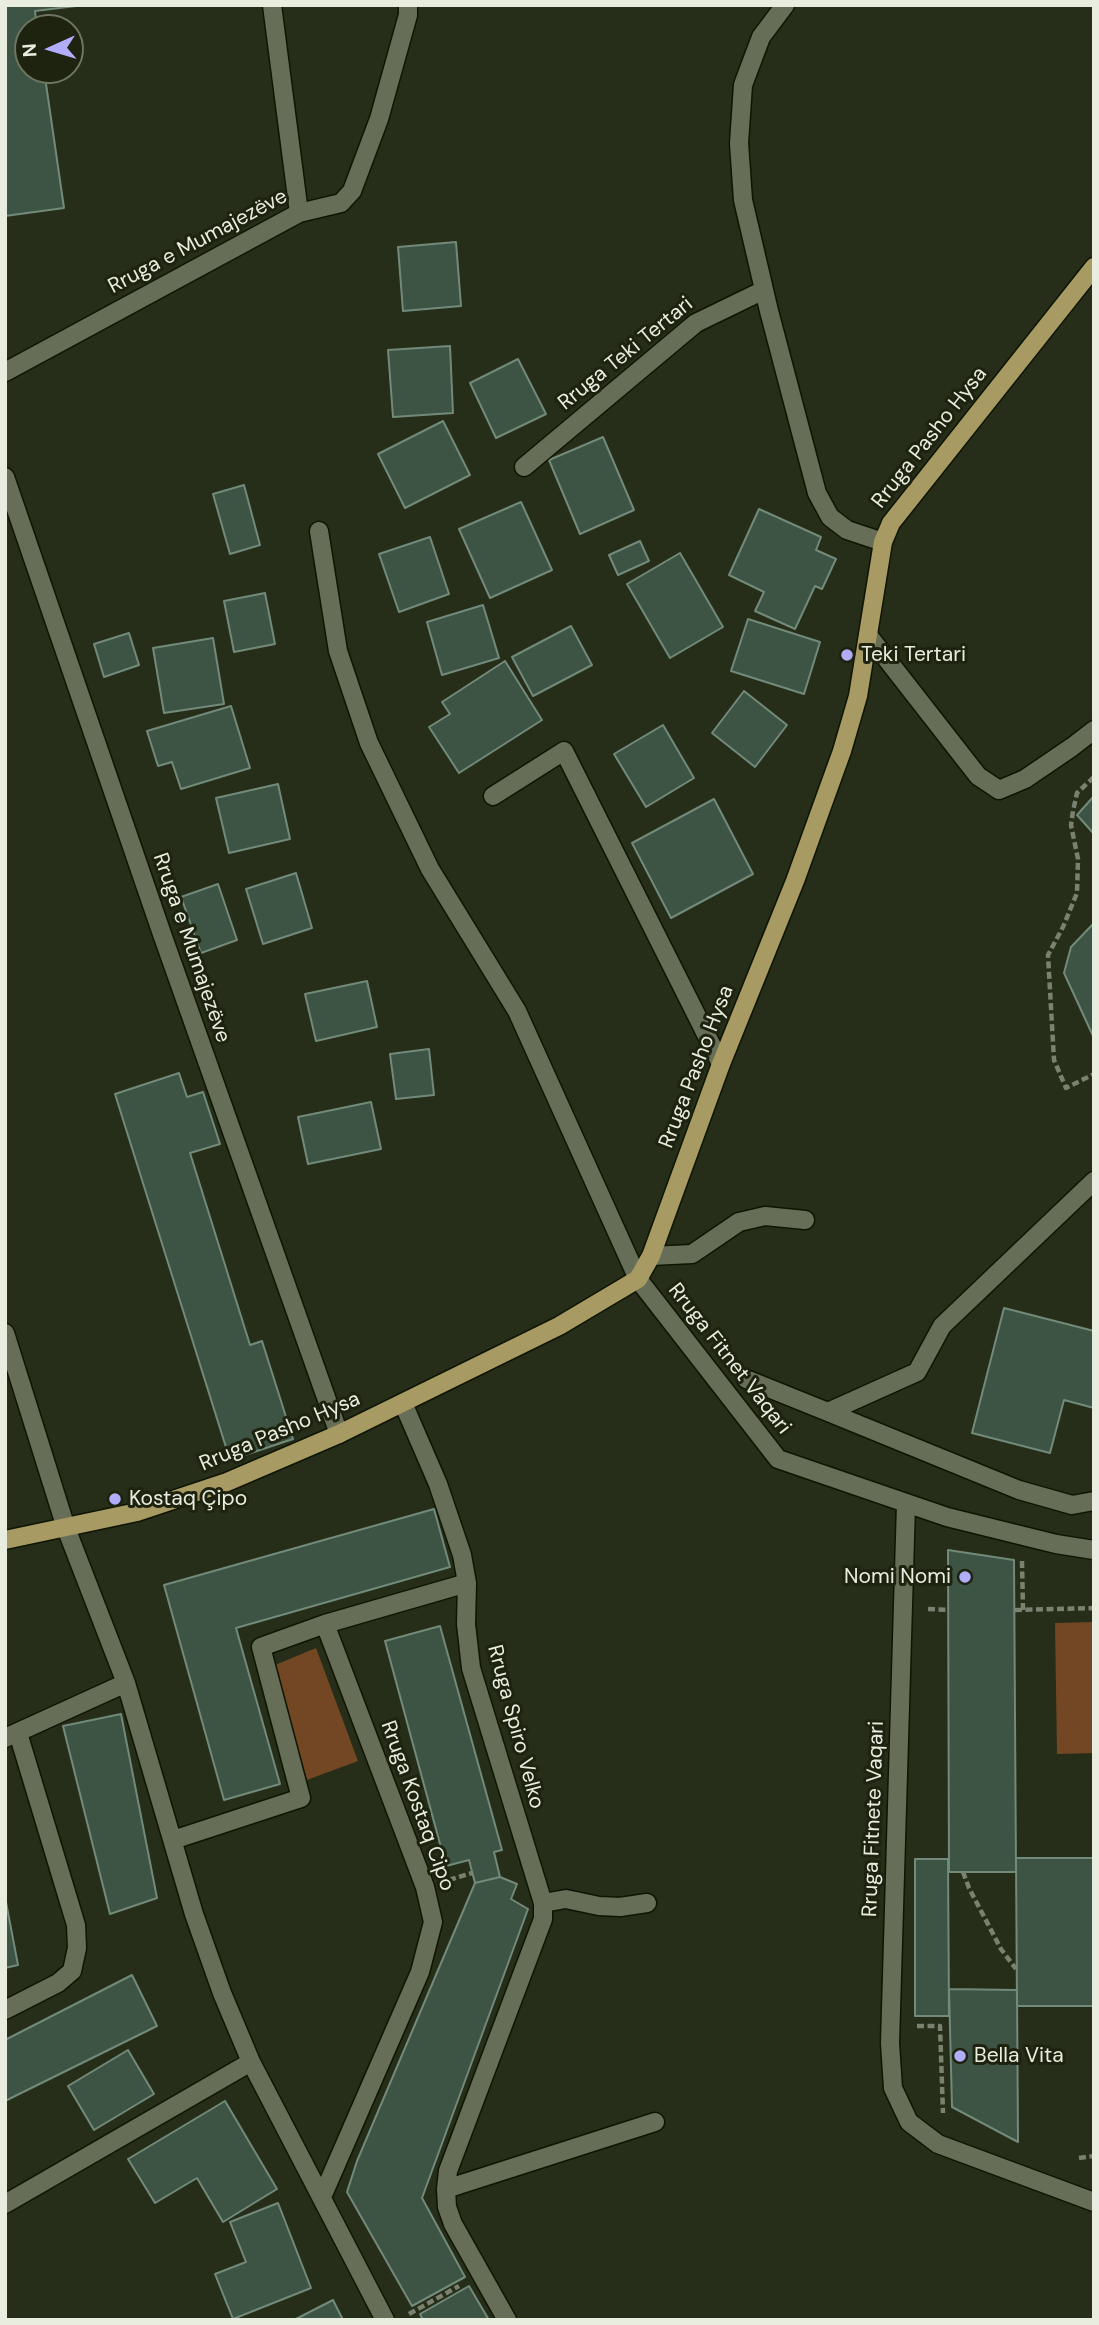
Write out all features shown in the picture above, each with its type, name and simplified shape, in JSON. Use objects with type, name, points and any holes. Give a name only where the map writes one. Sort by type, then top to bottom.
[{"type":"main road","name":"Rruga Pasho Hysa","points":[[5,1540],[137,1512],[227,1482],[403,1403],[559,1325],[638,1279],[651,1256],[842,751],[858,696],[883,542],[891,523],[1094,267]]},
{"type":"street","points":[[272,5],[299,212]]},
{"type":"street","name":"Rruga e Mumajezëve","points":[[5,372],[299,212],[341,203],[352,191],[379,119],[408,15],[408,5]]},
{"type":"street","points":[[785,5],[761,37],[743,85],[739,142],[743,200],[817,493],[830,517],[847,530],[883,542]]},
{"type":"street","name":"Rruga Teki Tertari","points":[[524,467],[696,323],[764,290]]},
{"type":"street","name":"Rruga e Mumajezëve","points":[[5,477],[338,1434]]},
{"type":"street","name":"Rruga Fitnet Vaqari","points":[[319,531],[338,651],[369,743],[430,869],[517,1011],[638,1279],[778,1459],[906,1504]]},
{"type":"street","points":[[868,635],[978,776],[999,790],[1025,779],[1094,730]]},
{"type":"street","points":[[493,796],[564,751],[722,1064]]},
{"type":"street","points":[[828,1412],[917,1372],[942,1326],[1094,1181]]},
{"type":"street","points":[[651,1256],[692,1254],[739,1222],[765,1216],[805,1220]]},
{"type":"street","points":[[5,1334],[65,1528],[126,1683],[194,1914],[217,1980],[251,2062],[385,2320]]},
{"type":"street","points":[[746,1379],[1019,1490],[1072,1505],[1094,1501]]},
{"type":"street","name":"Rruga Spiro Velko","points":[[403,1403],[438,1484],[462,1555],[467,1583],[466,1624],[471,1668],[543,1903],[543,1919],[448,2171],[446,2189],[447,2207],[453,2224],[507,2320]]},
{"type":"street","points":[[906,1504],[1022,1535],[1094,1550]]},
{"type":"street","name":"Rruga Fitnete Vaqari","points":[[906,1504],[890,2043],[893,2088],[909,2122],[938,2144],[1094,2202]]},
{"type":"street","points":[[173,1840],[301,1798],[261,1647],[326,1623],[467,1583]]},
{"type":"street","name":"Rruga Kostaq Cipo","points":[[322,2197],[420,1972],[433,1922],[425,1887],[326,1623]]},
{"type":"street","points":[[5,2010],[58,1983],[72,1970],[77,1948],[76,1925],[12,1736],[126,1683]]},
{"type":"street","points":[[543,1903],[566,1899],[599,1906],[620,1907],[647,1903]]},
{"type":"street","points":[[5,2204],[251,2062]]},
{"type":"street","points":[[446,2189],[655,2122]]},
{"type":"path","points":[[1094,777],[1077,793],[1071,825],[1079,859],[1077,893],[1048,956],[1054,1060],[1066,1088],[1094,1074]]},
{"type":"path","points":[[1022,1535],[1023,1609]]},
{"type":"path","points":[[1015,1610],[1094,1608]]},
{"type":"path","points":[[963,1872],[1001,1949],[1016,1969]]},
{"type":"path","points":[[906,2025],[940,2026],[943,2115]]},
{"type":"path","points":[[1079,2158],[1094,2155]]},
{"type":"path","points":[[399,2320],[481,2273]]},
{"type":"shaded area","points":[[1094,1622],[1094,1753],[1057,1754],[1055,1623]]},
{"type":"shaded area","points":[[316,1648],[358,1761],[307,1780],[275,1665]]},
{"type":"building","points":[[5,5],[76,6],[35,11],[35,14],[14,14],[14,84],[46,84],[64,208],[5,216]]},
{"type":"building","points":[[456,242],[461,306],[403,311],[398,247]]},
{"type":"building","points":[[450,346],[453,413],[393,417],[388,350]]},
{"type":"building","points":[[518,359],[546,414],[496,438],[470,383]]},
{"type":"building","points":[[443,421],[470,475],[405,508],[378,454]]},
{"type":"building","points":[[603,437],[634,510],[580,534],[549,460]]},
{"type":"building","points":[[244,485],[260,545],[230,554],[213,494]]},
{"type":"building","points":[[521,502],[552,570],[490,598],[459,529]]},
{"type":"building","points":[[759,509],[821,537],[816,550],[836,559],[822,589],[815,586],[795,629],[755,611],[764,592],[729,575]]},
{"type":"building","points":[[430,537],[449,594],[399,612],[379,554]]},
{"type":"building","points":[[640,541],[649,561],[618,575],[609,555]]},
{"type":"building","points":[[680,553],[723,627],[670,658],[627,584]]},
{"type":"building","points":[[265,593],[275,644],[234,652],[224,601]]},
{"type":"building","points":[[483,605],[499,658],[442,675],[427,622]]},
{"type":"building","points":[[748,619],[820,642],[804,694],[731,671]]},
{"type":"building","points":[[571,626],[592,665],[533,696],[512,657]]},
{"type":"building","points":[[129,633],[139,665],[104,677],[94,644]]},
{"type":"building","points":[[213,638],[224,704],[164,713],[153,648]]},
{"type":"building","points":[[505,661],[542,720],[459,773],[429,727],[450,714],[442,702]]},
{"type":"building","points":[[744,691],[787,725],[755,767],[712,733]]},
{"type":"building","points":[[231,706],[250,768],[181,789],[172,762],[158,766],[147,731]]},
{"type":"building","points":[[663,725],[694,778],[646,807],[614,754]]},
{"type":"building","points":[[278,784],[290,839],[229,853],[216,798]]},
{"type":"building","points":[[1094,796],[1094,834],[1077,815]]},
{"type":"building","points":[[714,799],[753,874],[671,918],[632,843]]},
{"type":"building","points":[[296,873],[312,928],[263,944],[246,889]]},
{"type":"building","points":[[218,884],[237,940],[201,953],[181,897]]},
{"type":"building","points":[[1094,923],[1094,1038],[1064,973],[1071,947]]},
{"type":"building","points":[[367,981],[377,1027],[316,1041],[305,994]]},
{"type":"building","points":[[429,1049],[434,1095],[396,1099],[390,1054]]},
{"type":"building","points":[[179,1073],[187,1097],[203,1092],[220,1144],[190,1153],[250,1345],[262,1341],[293,1439],[230,1460],[115,1094]]},
{"type":"building","points":[[371,1102],[381,1149],[308,1164],[298,1117]]},
{"type":"building","points":[[1004,1308],[1094,1331],[1094,1408],[1064,1400],[1050,1453],[972,1433]]},
{"type":"building","points":[[434,1509],[450,1567],[236,1628],[280,1784],[224,1800],[164,1585]]},
{"type":"building","points":[[948,1550],[1014,1560],[1016,1872],[949,1872]]},
{"type":"building","points":[[440,1626],[502,1850],[494,1852],[500,1877],[475,1883],[469,1860],[446,1866],[385,1641]]},
{"type":"building","points":[[121,1714],[157,1898],[110,1914],[63,1726]]},
{"type":"building","points":[[1016,1858],[1094,1858],[1094,2006],[1017,2006]]},
{"type":"building","points":[[915,1859],[948,1859],[949,2016],[915,2016]]},
{"type":"building","points":[[500,1877],[517,1884],[511,1899],[528,1909],[422,2198],[465,2277],[412,2306],[347,2192],[357,2161],[475,1883]]},
{"type":"building","points":[[5,1897],[18,1965],[5,1968]]},
{"type":"building","points":[[132,1975],[157,2026],[5,2101],[5,2040]]},
{"type":"building","points":[[949,1989],[1017,1990],[1018,2142],[952,2107]]},
{"type":"building","points":[[128,2050],[154,2094],[94,2130],[68,2086]]},
{"type":"building","points":[[225,2101],[277,2189],[223,2222],[197,2178],[155,2203],[128,2159]]},
{"type":"building","points":[[278,2203],[311,2288],[233,2319],[215,2274],[246,2262],[230,2222]]},
{"type":"building","points":[[469,2286],[489,2320],[423,2320],[420,2314]]},
{"type":"building","points":[[333,2300],[343,2320],[294,2320]]},
{"type":"place","name":"Teki Tertari","points":[[847,655]]},
{"type":"place","name":"Kostaq Çipo","points":[[115,1499]]},
{"type":"place","name":"Nomi Nomi","points":[[965,1577]]},
{"type":"place","name":"Bella Vita","points":[[960,2056]]}]
